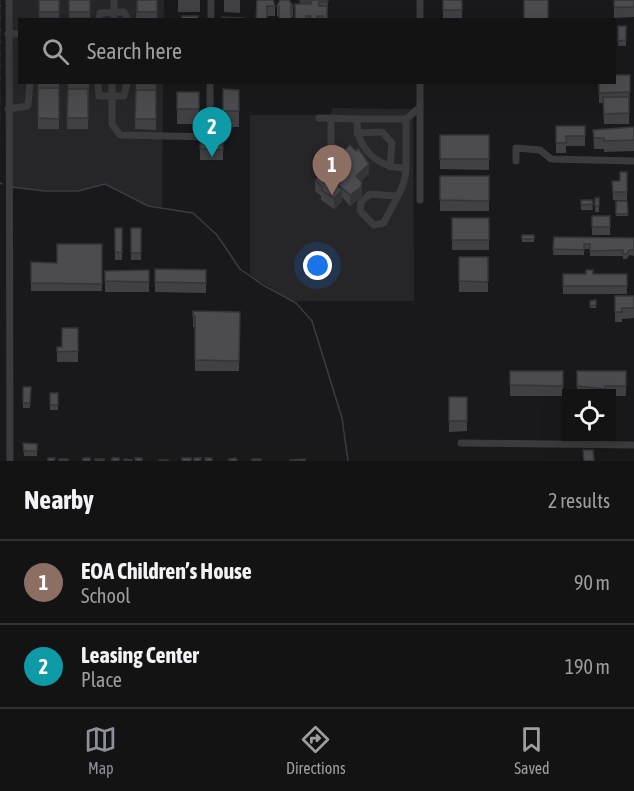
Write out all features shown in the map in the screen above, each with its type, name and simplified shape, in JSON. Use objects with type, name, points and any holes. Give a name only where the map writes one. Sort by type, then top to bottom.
[{"type":"street","points":[[9,0],[8,34],[4,49],[8,109],[4,296],[10,461]]},
{"type":"street","points":[[114,0],[114,16]]},
{"type":"street","points":[[211,0],[211,18]]},
{"type":"street","points":[[420,0],[420,18]]},
{"type":"street","points":[[99,18],[100,13],[114,16],[124,12],[127,18]]},
{"type":"street","points":[[8,34],[18,34]]},
{"type":"street","points":[[8,109],[28,106],[30,84]]},
{"type":"street","points":[[98,84],[99,96],[127,94],[127,84]]},
{"type":"street","points":[[112,84],[112,124],[120,135],[210,136],[210,84]]},
{"type":"street","points":[[420,84],[420,200]]},
{"type":"street","points":[[319,118],[406,119],[420,106]]},
{"type":"street","points":[[331,118],[331,144],[339,157]]},
{"type":"street","points":[[357,119],[357,133],[374,159],[390,167],[406,168]]},
{"type":"street","points":[[395,196],[370,194],[361,202],[360,212],[374,225],[380,226],[384,223],[395,196],[406,182],[406,119]]},
{"type":"street","points":[[357,133],[382,132],[392,143],[390,167]]},
{"type":"street","points":[[0,136],[8,143]]},
{"type":"street","points":[[516,161],[516,148],[540,150],[551,159],[634,161]]},
{"type":"street","points":[[461,443],[634,445]]},
{"type":"shaded area","points":[[0,0],[1,0],[0,177]]},
{"type":"shaded area","points":[[9,0],[164,0],[164,18],[18,18],[18,84],[163,84],[162,208],[148,206],[105,184],[87,190],[66,191],[27,190],[8,186]]},
{"type":"shaded area","points":[[332,108],[413,109],[414,301],[293,301],[250,275],[250,115],[331,115]]},
{"type":"building","points":[[39,0],[59,0],[59,12],[39,12]]},
{"type":"building","points":[[69,0],[90,0],[90,12],[69,12]]},
{"type":"building","points":[[137,0],[157,0],[157,12],[137,12]]},
{"type":"building","points":[[257,0],[273,0],[275,6],[267,6],[267,18],[256,18]]},
{"type":"building","points":[[280,0],[289,0],[293,6],[291,6],[291,18],[279,18],[279,6],[277,6]]},
{"type":"building","points":[[300,0],[328,0],[328,2],[319,2],[319,6],[327,6],[327,18],[306,16],[306,18],[295,18],[295,4],[311,4],[311,2],[300,2]]},
{"type":"building","points":[[443,0],[462,0],[462,10],[443,10]]},
{"type":"building","points":[[524,0],[548,0],[548,18],[524,18]]},
{"type":"building","points":[[614,0],[634,0],[634,7],[614,7]]},
{"type":"building","points":[[182,16],[198,16],[198,18],[182,18]]},
{"type":"building","points":[[618,26],[626,26],[626,40],[618,41]]},
{"type":"building","points":[[616,75],[630,75],[630,92],[599,93],[599,84],[616,84]]},
{"type":"building","points":[[38,88],[59,88],[59,119],[38,118]]},
{"type":"building","points":[[68,89],[88,89],[88,118],[67,118]]},
{"type":"building","points":[[223,89],[239,90],[239,111],[223,111]]},
{"type":"building","points":[[136,90],[156,90],[156,119],[135,119]]},
{"type":"building","points":[[177,92],[199,92],[199,109],[177,109]]},
{"type":"building","points":[[603,97],[629,97],[629,113],[604,114]]},
{"type":"building","points":[[556,126],[585,126],[585,136],[566,136],[566,143],[556,143]]},
{"type":"building","points":[[634,127],[634,140],[604,141],[604,138],[594,138],[593,130]]},
{"type":"building","points":[[440,135],[489,135],[489,159],[440,159]]},
{"type":"building","points":[[213,141],[223,144],[223,150],[200,149],[200,144]]},
{"type":"building","points":[[350,145],[356,151],[358,148],[369,164],[356,176],[362,182],[361,187],[350,195],[339,185],[342,190],[334,198],[321,190],[323,188],[315,180],[323,172],[327,176],[329,174],[317,162],[330,150],[337,157]]},
{"type":"building","points":[[620,172],[627,172],[627,192],[613,192],[612,181],[620,181]]},
{"type":"building","points":[[440,176],[489,176],[489,201],[440,200]]},
{"type":"building","points":[[595,198],[599,198],[599,206],[595,206]]},
{"type":"building","points":[[581,200],[592,200],[593,204],[581,205]]},
{"type":"building","points":[[616,201],[627,201],[628,214],[616,214]]},
{"type":"building","points":[[592,216],[610,216],[610,227],[592,227]]},
{"type":"building","points":[[452,218],[489,218],[489,240],[452,240]]},
{"type":"building","points":[[115,228],[122,228],[122,253],[115,252]]},
{"type":"building","points":[[131,228],[141,228],[141,253],[131,253]]},
{"type":"building","points":[[522,235],[534,235],[534,239],[522,239]]},
{"type":"building","points":[[554,237],[634,238],[634,250],[629,250],[627,254],[623,254],[623,250],[590,251],[590,244],[584,244],[584,250],[553,249]]},
{"type":"building","points":[[57,244],[102,244],[102,284],[31,283],[31,262],[57,263]]},
{"type":"building","points":[[459,257],[488,257],[488,282],[459,281]]},
{"type":"building","points":[[155,269],[206,270],[206,283],[155,282]]},
{"type":"building","points":[[149,270],[149,282],[105,281],[105,271]]},
{"type":"building","points":[[586,270],[593,270],[593,274],[627,274],[627,286],[563,286],[563,274],[586,274]]},
{"type":"building","points":[[615,296],[634,296],[634,308],[622,308],[622,312],[615,312]]},
{"type":"building","points":[[596,300],[596,305],[590,306],[590,301]]},
{"type":"building","points":[[193,311],[240,312],[239,361],[195,360]]},
{"type":"building","points":[[62,328],[78,328],[78,351],[57,352],[57,347],[62,347]]},
{"type":"building","points":[[510,371],[563,371],[563,386],[510,385]]},
{"type":"building","points":[[577,371],[626,371],[626,386],[605,386],[605,389],[577,386]]},
{"type":"building","points":[[23,387],[31,387],[30,403],[23,403]]},
{"type":"building","points":[[50,393],[58,393],[58,405],[50,405]]},
{"type":"building","points":[[449,397],[467,397],[467,421],[449,421]]},
{"type":"building","points":[[23,443],[37,444],[37,451],[24,451]]},
{"type":"building","points":[[583,450],[593,450],[594,461],[584,461]]},
{"type":"building","points":[[182,458],[191,458],[191,461],[182,461]]},
{"type":"waterway","points":[[12,187],[45,191],[78,191],[105,184],[148,206],[193,213],[217,235],[240,269],[296,303],[312,321],[342,418],[348,461]]},
{"type":"place","name":"Leasing Center","points":[[212,157]]},
{"type":"place","name":"EOA Children’s House","points":[[332,195]]}]
